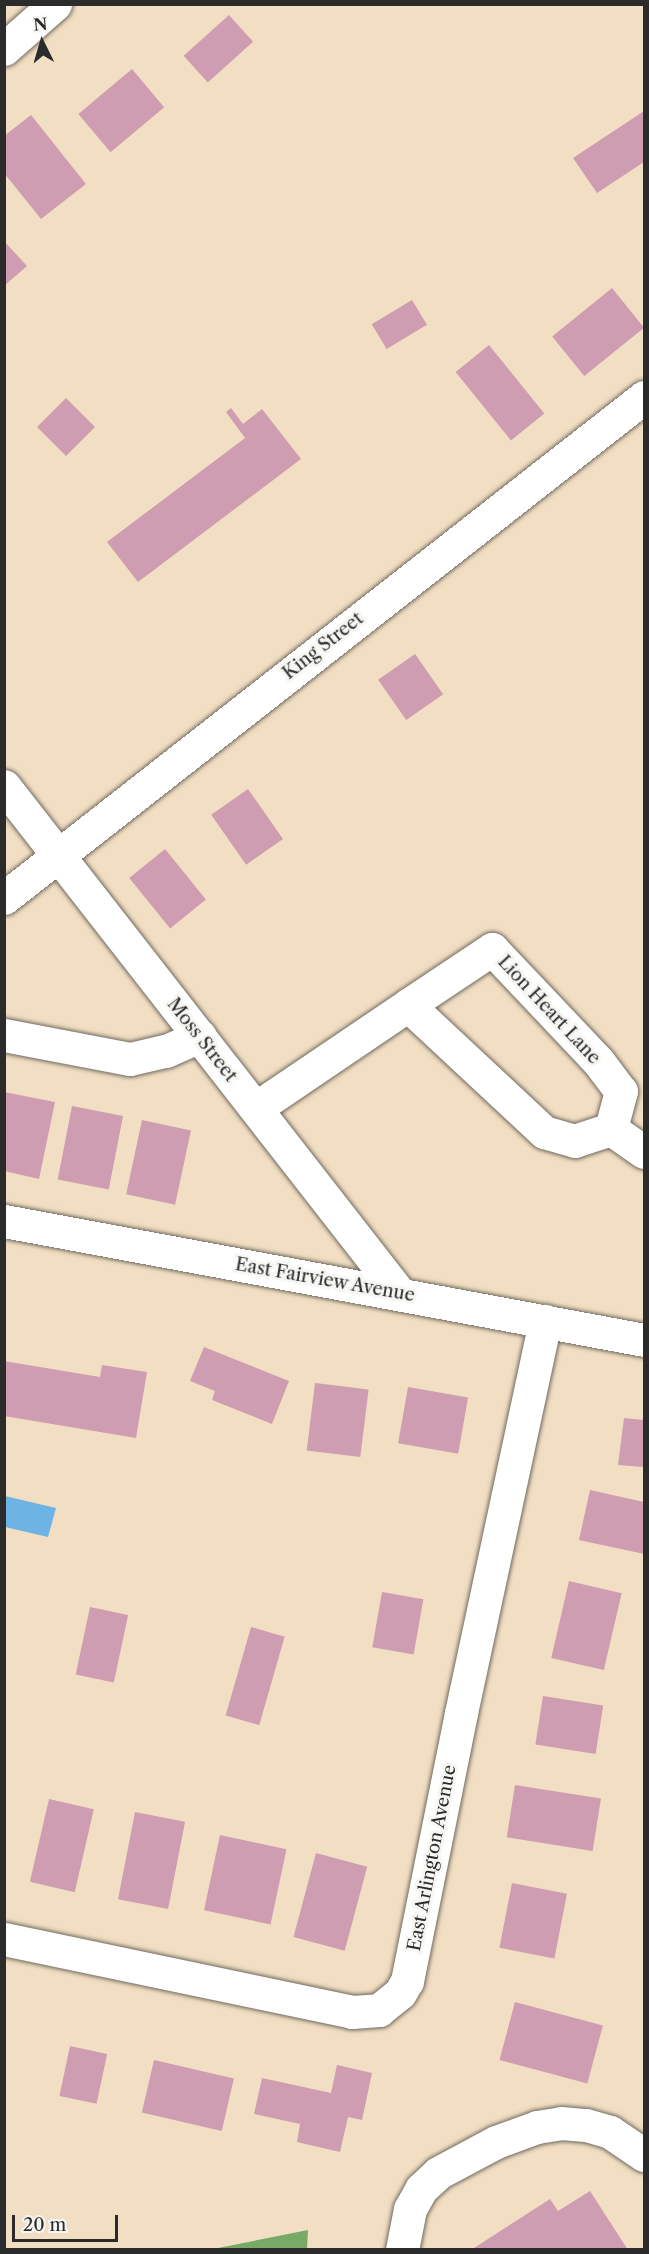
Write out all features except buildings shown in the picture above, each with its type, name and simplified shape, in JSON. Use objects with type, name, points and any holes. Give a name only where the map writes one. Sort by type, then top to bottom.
[{"type":"street","points":[[4,49],[55,4]]},
{"type":"street","name":"King Street","points":[[4,898],[645,397]]},
{"type":"street","name":"Moss Street","points":[[4,786],[400,1294]]},
{"type":"street","name":"Lion Heart Lane","points":[[256,1108],[492,949],[598,1061],[621,1091],[611,1129]]},
{"type":"street","points":[[408,1005],[544,1132],[574,1141],[611,1129],[645,1152]]},
{"type":"street","points":[[4,1035],[130,1059],[166,1051],[200,1036]]},
{"type":"street","name":"East Fairview Avenue","points":[[4,1221],[645,1340]]},
{"type":"street","name":"East Arlington Avenue","points":[[4,1939],[352,2012],[366,2013],[379,2010],[400,1993],[407,1981],[460,1713],[545,1321]]},
{"type":"street","points":[[402,2250],[410,2209],[421,2190],[438,2173],[496,2142],[537,2127],[561,2123],[610,2132],[645,2155]]},
{"type":"green space","points":[[308,2230],[307,2249],[213,2249]]},
{"type":"water","points":[[5,1496],[56,1508],[48,1537],[5,1527]]}]
